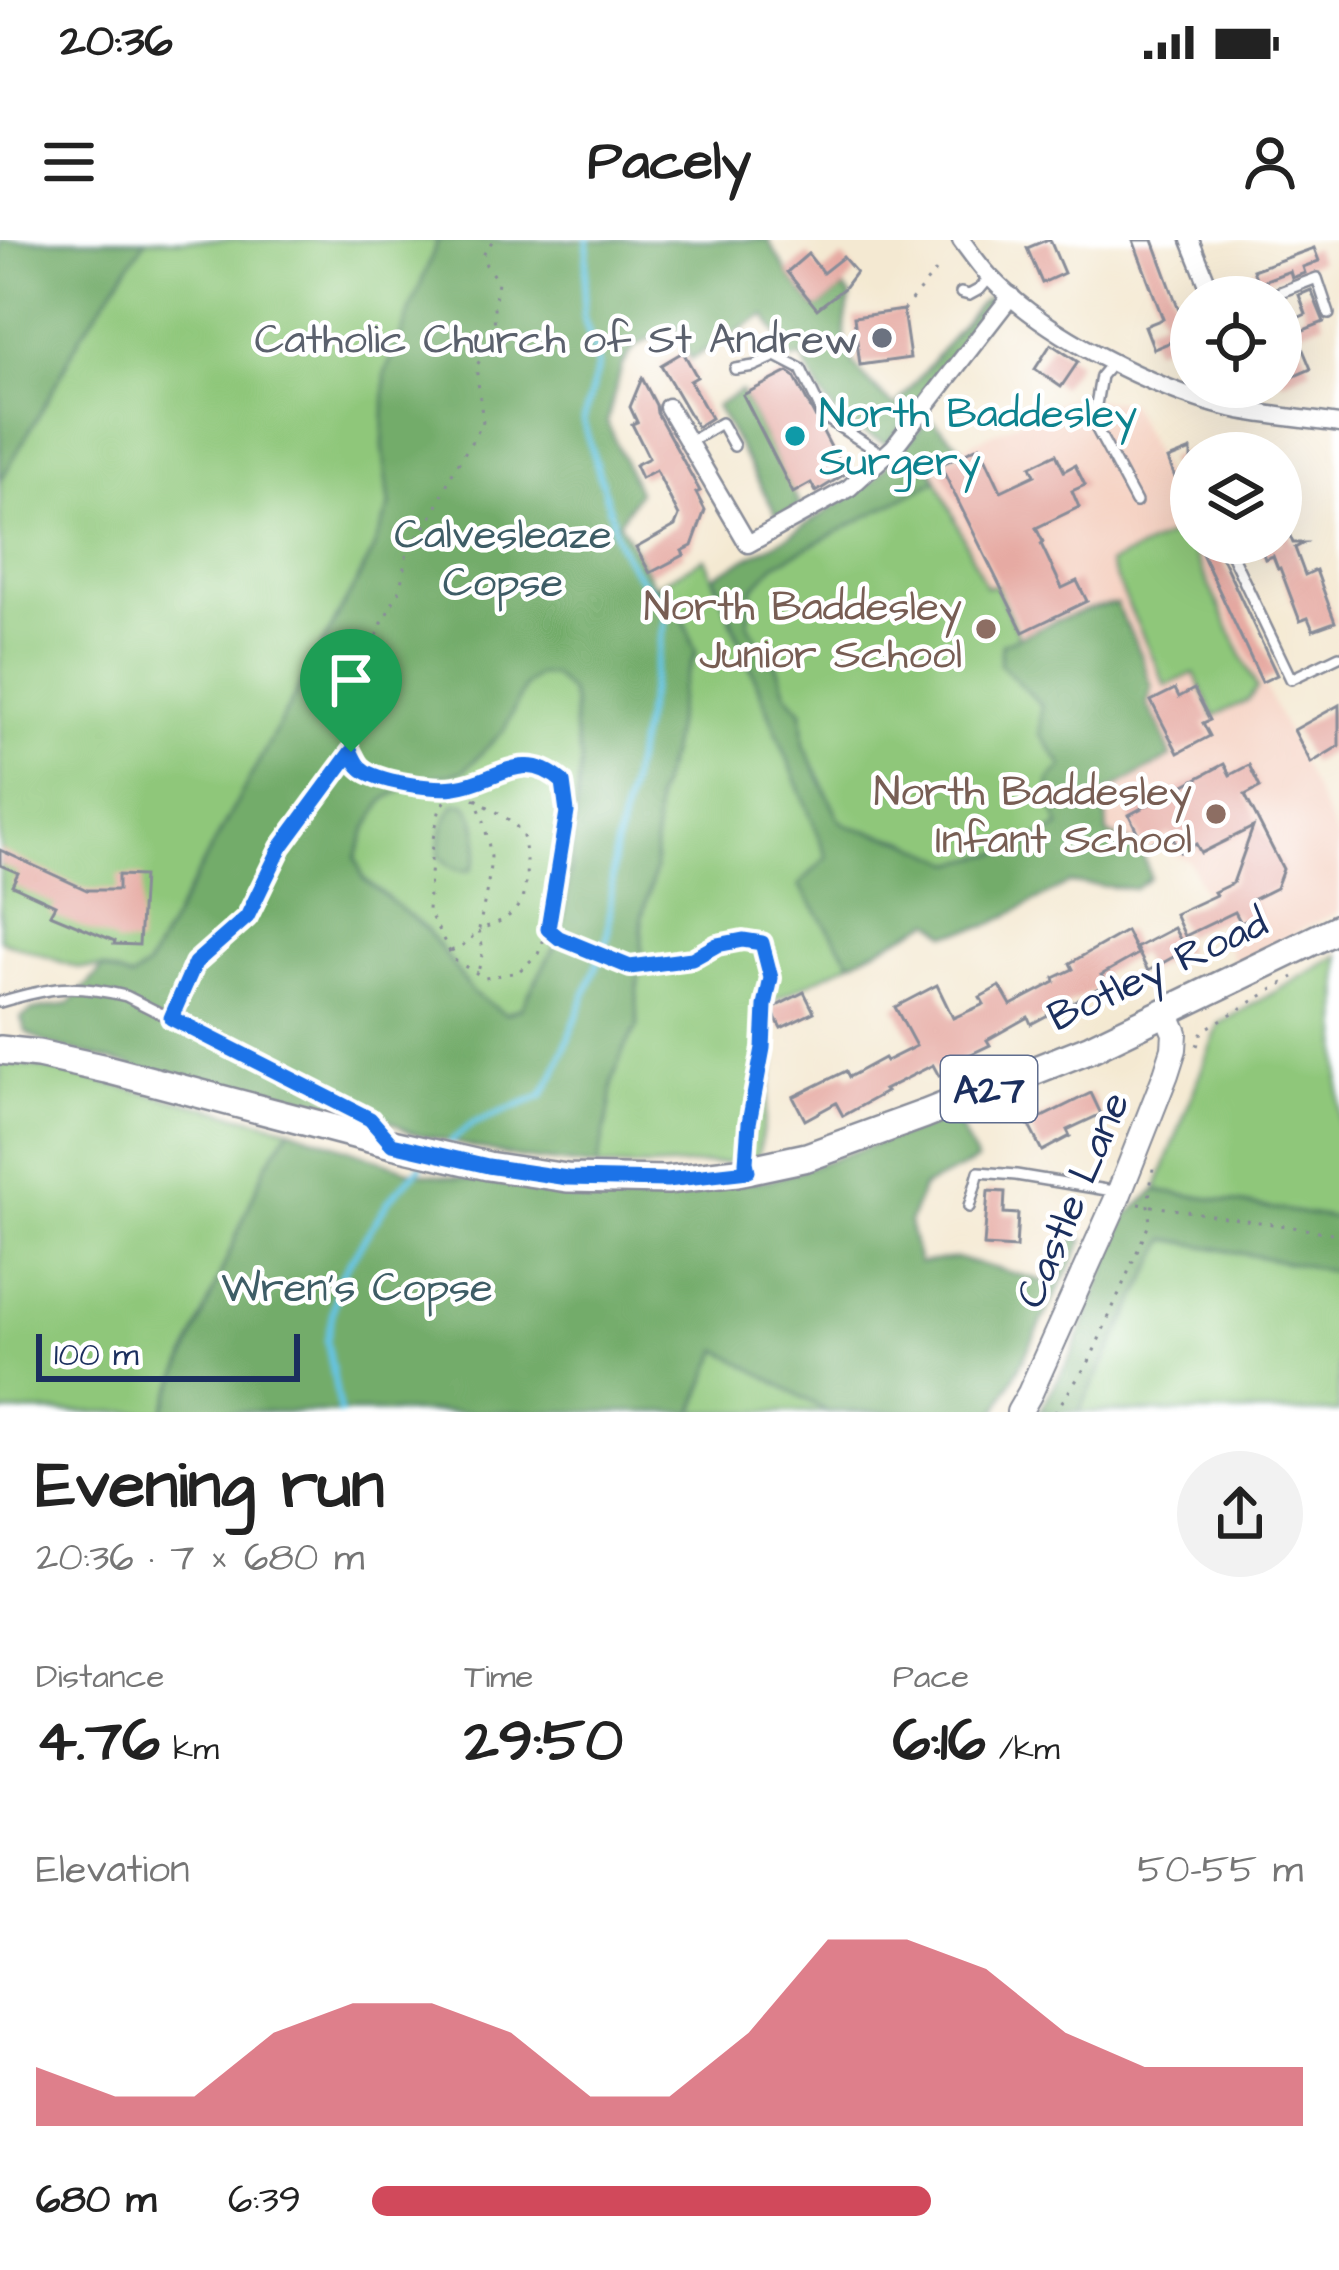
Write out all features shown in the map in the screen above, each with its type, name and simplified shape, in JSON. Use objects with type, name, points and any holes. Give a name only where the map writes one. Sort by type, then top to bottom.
[{"type":"main road","name":"Botley Road","points":[[748,1171],[807,1157],[1063,1060],[1339,928]]},
{"type":"main road","name":"A27","points":[[0,1050],[106,1069],[488,1166],[567,1178],[667,1180],[748,1171]]},
{"type":"street","points":[[961,240],[990,277],[1050,326],[1112,363],[1170,388]]},
{"type":"street","points":[[1190,240],[1205,276]]},
{"type":"street","points":[[668,406],[748,544],[849,488],[885,456],[1012,296]]},
{"type":"street","points":[[1230,408],[1339,424]]},
{"type":"street","name":"Castle Lane","points":[[1019,1412],[1117,1196],[1174,1049],[1166,1012]]},
{"type":"lane","points":[[961,292],[969,295],[990,277]]},
{"type":"lane","points":[[1302,284],[1317,278],[1329,314]]},
{"type":"lane","points":[[735,369],[776,356],[801,369],[824,417],[885,456]]},
{"type":"lane","points":[[1112,363],[1102,376],[1094,422],[1136,502]]},
{"type":"lane","points":[[689,442],[721,423],[734,446]]},
{"type":"lane","points":[[1236,564],[1291,679],[1339,656]]},
{"type":"lane","points":[[0,1002],[51,988],[90,987],[126,996],[370,1119],[392,1144]]},
{"type":"lane","points":[[969,1207],[979,1172],[1117,1196]]},
{"type":"path","points":[[450,951],[519,908],[527,882],[525,837],[512,821],[457,788],[376,777],[362,768],[346,741],[352,699],[400,589],[407,552],[483,423],[476,366],[495,340],[498,282],[483,255],[493,240]]},
{"type":"path","points":[[903,310],[937,270]]},
{"type":"path","points":[[171,1018],[195,963],[247,917],[281,847],[351,752]]},
{"type":"path","points":[[532,767],[551,772],[563,782],[567,812],[548,929],[538,954],[518,972],[485,978],[454,960],[428,910],[432,843],[440,808],[457,788],[505,769],[532,767]]},
{"type":"path","points":[[475,799],[491,857],[479,929],[483,951],[478,974]]},
{"type":"path","points":[[548,929],[630,967],[692,959],[717,945],[743,940],[762,943],[771,978],[749,1123],[748,1171]]},
{"type":"path","points":[[1194,1052],[1202,1031],[1300,973]]},
{"type":"path","points":[[1054,1412],[1090,1360],[1150,1222],[1154,1158]]},
{"type":"path","points":[[1117,1196],[1148,1206],[1339,1234]]},
{"type":"shaded area","name":"North Baddesley Junior School","points":[[1068,398],[1129,402],[1170,487],[1170,564],[1207,564],[1339,842],[1339,911],[1235,963],[1189,860],[1107,835],[832,867],[714,576],[900,477]]},
{"type":"green space","points":[[0,240],[438,240],[386,374],[383,446],[390,506],[369,559],[147,967],[131,979],[103,968],[78,968],[0,940]]},
{"type":"green space","points":[[0,240],[146,240],[81,335],[0,482]]},
{"type":"green space","name":"Calvesleaze Copse","points":[[438,240],[768,240],[816,309],[844,288],[851,296],[845,333],[851,359],[895,407],[979,304],[987,297],[994,302],[993,311],[887,444],[854,428],[834,411],[802,357],[792,360],[765,315],[691,359],[676,325],[635,347],[622,365],[607,422],[638,492],[619,522],[654,586],[666,591],[681,612],[696,652],[681,688],[670,754],[656,798],[655,870],[642,917],[638,1026],[613,1080],[597,1167],[520,1158],[409,1132],[342,1092],[322,1116],[48,1044],[26,1032],[21,1018],[33,1010],[69,1004],[103,968],[131,979],[147,967],[369,559],[390,506],[383,446],[385,374]],"holes":[[[537,675],[552,675],[570,692],[581,760],[565,912],[559,938],[521,1008],[505,1014],[473,993],[427,930],[363,878],[356,858],[384,800],[417,781],[464,771],[504,730],[525,686]]]},
{"type":"green space","points":[[741,391],[800,505],[779,519],[716,406]]},
{"type":"green space","points":[[930,418],[962,448],[929,464],[937,480],[774,565],[753,588],[748,624],[776,663],[787,694],[802,711],[804,745],[839,819],[954,863],[1010,851],[1060,827],[1049,780],[1063,766],[1040,734],[1041,705],[1000,664],[1002,644],[1102,606],[1116,604],[1140,652],[1152,688],[1147,705],[1171,757],[1105,793],[1107,834],[1137,848],[1147,867],[1150,878],[1135,889],[1069,883],[988,926],[947,934],[932,921],[851,962],[799,885],[827,857],[714,576],[789,536],[873,481]]},
{"type":"green space","points":[[937,480],[986,587],[996,585],[1019,637],[1002,644],[1000,664],[1041,705],[1040,734],[1063,766],[1051,802],[1061,826],[1010,851],[954,863],[839,819],[804,745],[802,711],[787,694],[776,663],[748,624],[753,588],[774,565]]},
{"type":"green space","points":[[1170,535],[1170,564],[1199,564],[1257,688],[1248,700],[1214,716],[1194,673],[1166,686],[1109,564]]},
{"type":"green space","points":[[705,558],[828,857],[799,885],[851,962],[769,1003],[775,1060],[757,1161],[597,1167],[613,1080],[638,1026],[642,917],[655,870],[656,798],[670,754],[681,688],[696,653],[654,586]]},
{"type":"green space","points":[[552,674],[570,692],[581,760],[565,912],[559,938],[531,992],[521,1008],[505,1014],[473,993],[427,930],[362,878],[356,857],[384,800],[417,781],[465,770],[504,730],[525,686],[537,675]]},
{"type":"green space","points":[[455,804],[466,804],[477,828],[477,854],[471,870],[453,868],[439,855],[443,828]]},
{"type":"green space","points":[[1339,955],[1339,1219],[1156,1190],[1219,1024]]},
{"type":"green space","points":[[0,1061],[290,1128],[266,1165],[163,1412],[0,1412]]},
{"type":"green space","name":"Wren's Copse","points":[[954,1117],[977,1161],[923,1187],[909,1223],[919,1263],[956,1258],[1051,1283],[1074,1237],[1084,1240],[996,1412],[828,1412],[719,1350],[693,1412],[163,1412],[266,1165],[290,1128],[414,1172],[569,1192],[680,1190],[774,1179]]},
{"type":"green space","points":[[1156,1190],[1339,1219],[1339,1272],[1167,1239],[1079,1412],[1039,1412],[1073,1352],[1126,1216]]},
{"type":"green space","points":[[1166,1239],[1339,1272],[1339,1412],[1079,1412]]},
{"type":"green space","points":[[719,1349],[828,1412],[694,1412]]},
{"type":"building","points":[[1046,240],[1064,273],[1042,283],[1027,248]]},
{"type":"building","points":[[1133,240],[1153,240],[1170,286],[1170,342],[1154,349],[1145,326],[1163,319]]},
{"type":"building","points":[[1314,248],[1319,261],[1303,267],[1305,273],[1297,276],[1290,271],[1255,276],[1253,270]]},
{"type":"building","points":[[808,254],[823,273],[843,257],[856,272],[817,309],[787,272]]},
{"type":"building","points":[[1311,290],[1324,322],[1302,331],[1306,314],[1302,294]]},
{"type":"building","name":"Catholic Church of St Andrew","points":[[903,310],[910,358],[860,365],[854,317]]},
{"type":"building","points":[[1051,344],[1078,362],[1061,387],[1035,369]]},
{"type":"building","points":[[1302,347],[1311,369],[1302,373]]},
{"type":"building","points":[[683,352],[697,377],[690,381],[711,418],[697,427],[661,365]]},
{"type":"building","name":"North Baddesley Surgery","points":[[788,372],[845,474],[816,492],[811,483],[793,493],[743,395]]},
{"type":"building","points":[[642,378],[700,491],[696,493],[705,510],[692,546],[650,573],[636,548],[675,526],[679,516],[656,470],[641,478],[635,465],[649,458],[632,424],[637,422],[630,407]]},
{"type":"building","points":[[980,446],[1001,491],[1035,475],[1031,466],[1056,454],[1064,471],[1075,465],[1085,485],[1072,491],[1079,507],[1036,528],[1062,588],[1077,581],[1087,601],[1023,632],[940,465]]},
{"type":"building","points":[[1207,564],[1225,564],[1277,675],[1262,682]]},
{"type":"building","points":[[1276,564],[1301,564],[1305,575],[1316,570],[1335,622],[1313,630],[1308,618],[1300,621]]},
{"type":"building","points":[[1175,689],[1179,697],[1194,689],[1210,720],[1203,723],[1210,736],[1178,753],[1151,701]]},
{"type":"building","points":[[1339,705],[1339,746],[1311,763],[1294,730]]},
{"type":"building","points":[[1224,764],[1230,775],[1249,765],[1260,787],[1245,795],[1283,869],[1276,888],[1252,900],[1259,914],[1241,923],[1235,912],[1185,936],[1175,914],[1233,883],[1253,827],[1201,853],[1196,844],[1180,852],[1170,833],[1144,846],[1129,815]]},
{"type":"building","points":[[0,850],[87,890],[118,890],[118,875],[143,876],[139,945],[114,944],[50,914],[55,905],[12,885],[18,873],[0,865]]},
{"type":"building","points":[[1174,928],[1186,950],[1148,971],[1136,948]]},
{"type":"building","points":[[1126,931],[1138,954],[1101,975],[1106,984],[1031,1024],[1028,1017],[939,1076],[933,1065],[843,1116],[836,1103],[805,1120],[793,1097],[846,1071],[849,1077],[916,1046],[895,1007],[937,985],[953,1018],[984,1004],[980,997],[1000,986],[1011,1005],[1055,982],[1054,978],[1073,969],[1070,963]]},
{"type":"building","points":[[804,992],[814,1012],[781,1028],[771,1009]]},
{"type":"building","points":[[1091,1093],[1101,1114],[1067,1130],[1070,1136],[1042,1151],[1028,1124]]},
{"type":"building","points":[[988,1191],[1005,1192],[1004,1213],[1018,1214],[1016,1248],[984,1246]]},
{"type":"waterway","points":[[450,1142],[472,1124],[542,1096],[555,1073],[608,936],[614,856],[668,609],[620,545],[583,421],[599,365],[583,316],[588,240]]},
{"type":"waterway","points":[[340,1412],[327,1340],[340,1277],[389,1200],[421,1166]]},
{"type":"place","name":"Catholic Church of St Andrew","points":[[882,338]]},
{"type":"place","name":"North Baddesley Surgery","points":[[795,436]]},
{"type":"place","name":"North Baddesley Junior School","points":[[986,629]]},
{"type":"place","name":"North Baddesley Infant School","points":[[1216,814]]},
{"type":"route","points":[[351,752],[376,777],[431,786],[457,788],[505,769],[532,767],[551,772],[563,782],[567,812],[548,929],[559,938],[630,967],[692,959],[717,945],[743,940],[762,943],[771,978],[749,1123],[748,1171],[667,1180],[567,1178],[392,1144],[370,1119],[171,1018],[195,963],[247,917],[281,847],[351,752]]}]
